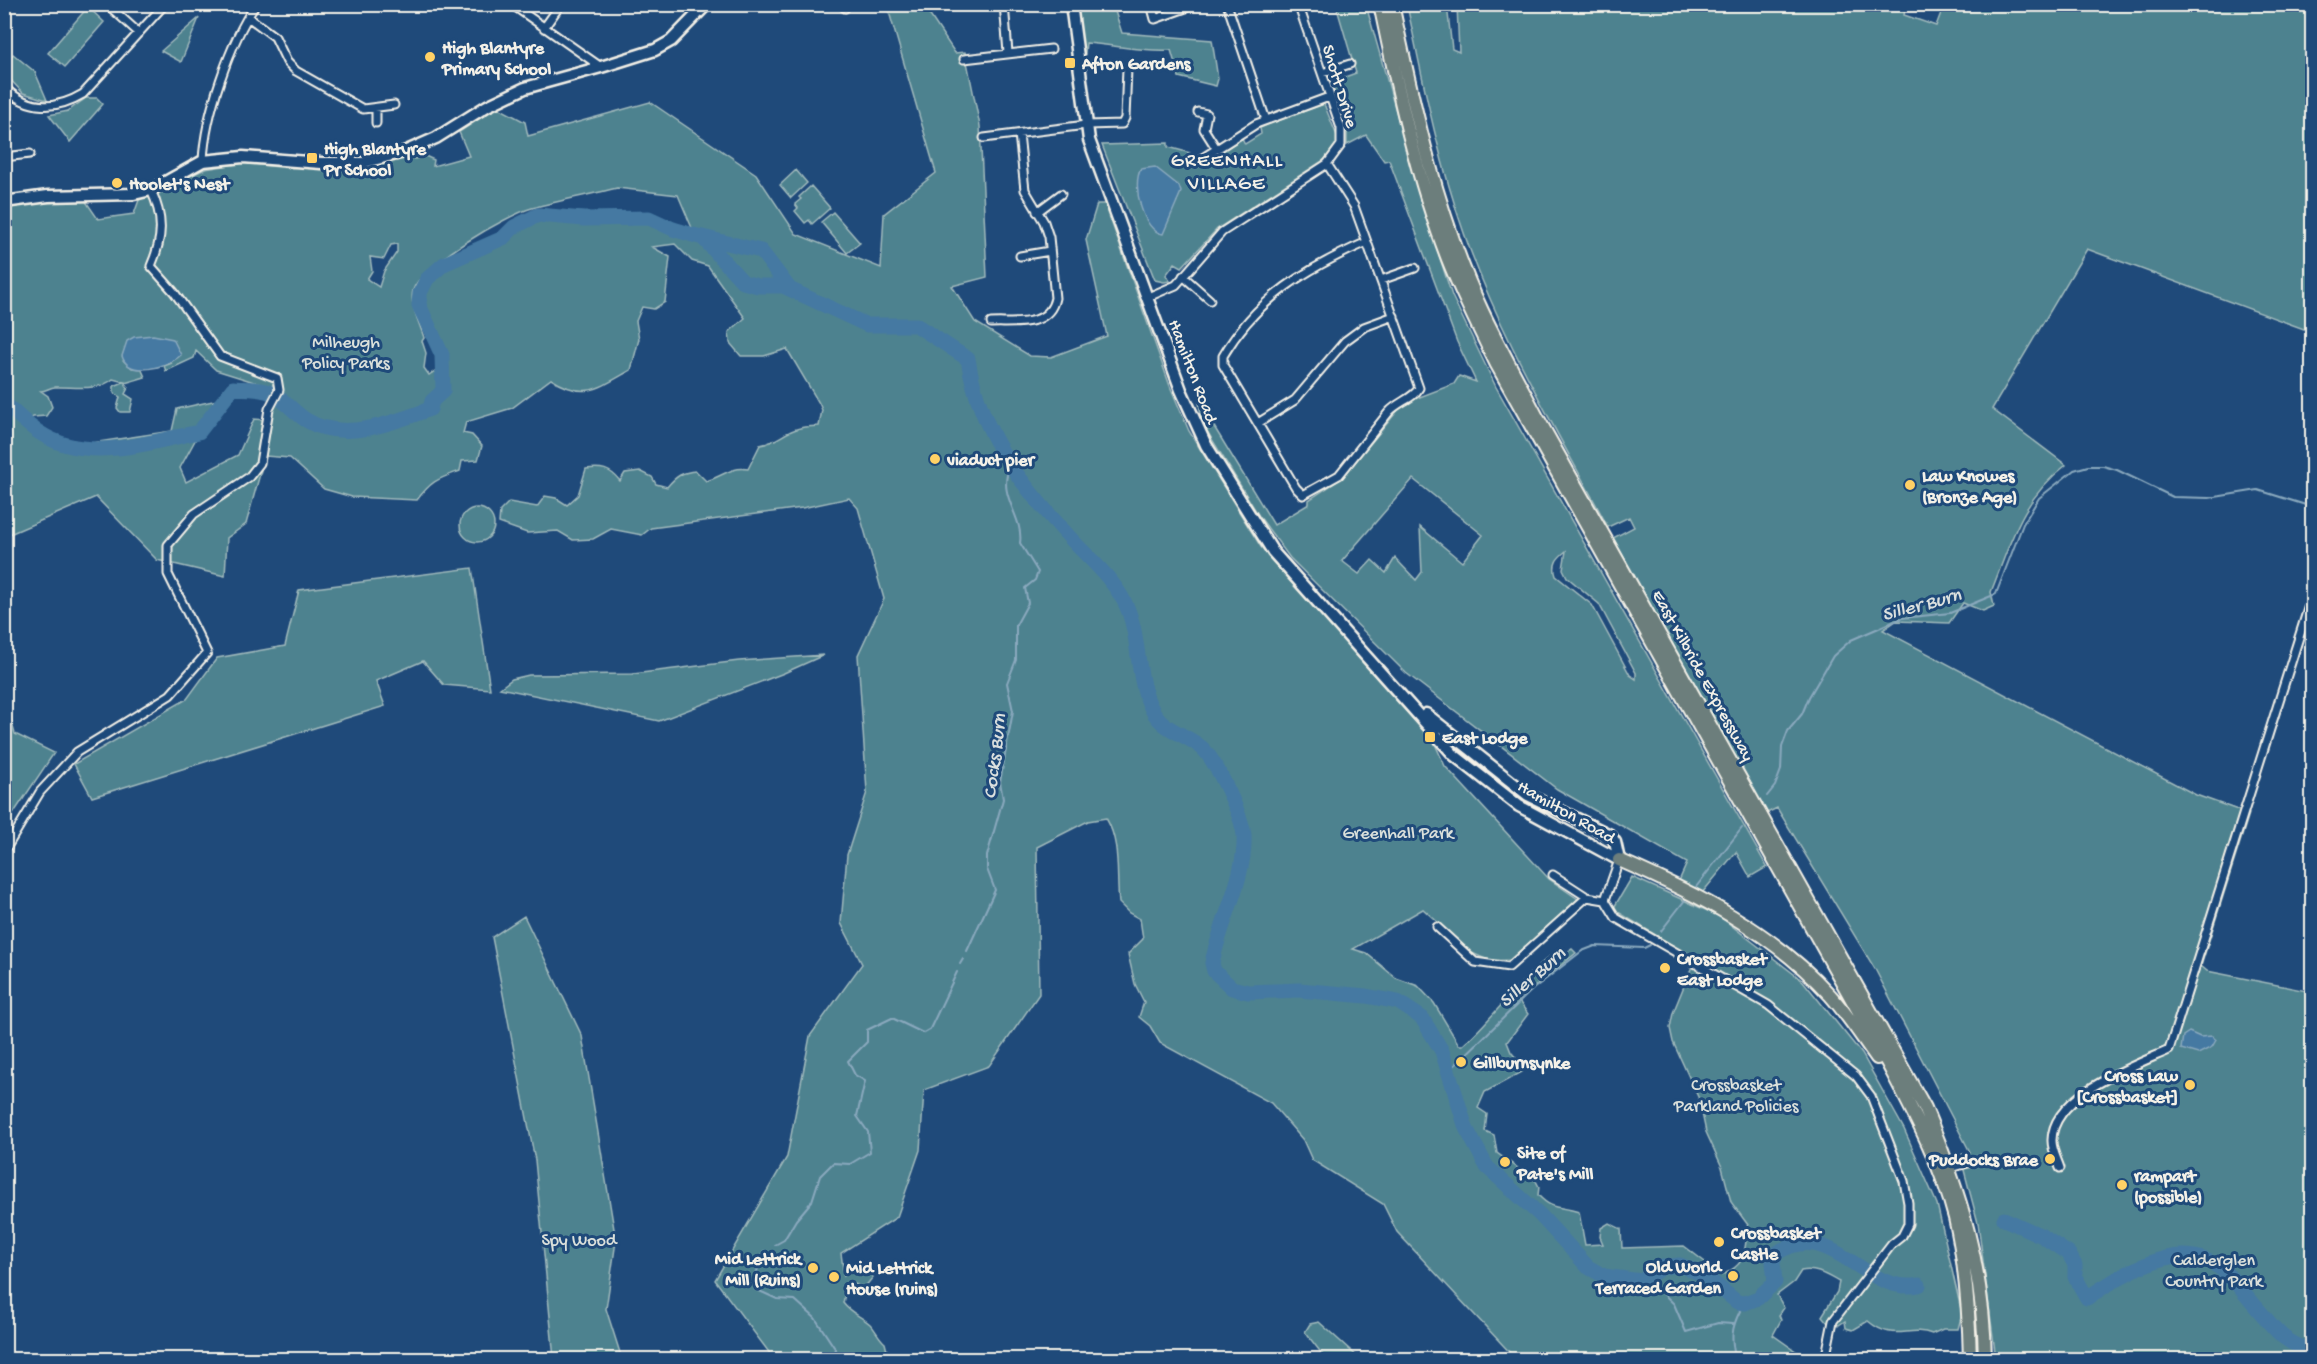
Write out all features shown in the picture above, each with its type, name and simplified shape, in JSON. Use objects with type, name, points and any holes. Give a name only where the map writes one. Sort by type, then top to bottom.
[{"type":"highway","points":[[1374,4],[1396,80]]},
{"type":"highway","name":"East Kilbride Expressway","points":[[1380,4],[1420,178],[1462,294],[1496,363],[1904,1095],[1933,1153],[1955,1219],[1964,1273],[1970,1359]]},
{"type":"highway","name":"East Kilbride Expressway","points":[[1394,8],[1429,164],[1482,310],[1537,417],[1925,1108],[1950,1168],[1969,1228],[1976,1262],[1985,1359]]},
{"type":"highway","points":[[1619,860],[1692,892],[1738,919],[1802,967],[1831,996],[1904,1095]]},
{"type":"main road","points":[[4,202],[60,195],[117,196],[151,190],[203,161],[243,157],[321,163],[362,163],[404,152],[436,138],[487,106],[525,87],[637,57],[671,41],[707,4]]},
{"type":"main road","name":"Hamilton Road","points":[[1071,4],[1089,140],[1181,390],[1206,445],[1273,552],[1401,692],[1454,755],[1519,806],[1619,860]]},
{"type":"main road","name":"Hamilton Road","points":[[1401,692],[1461,745],[1528,795],[1610,835],[1616,842],[1619,860]]},
{"type":"street","points":[[4,87],[12,95],[40,106],[68,102],[83,94],[165,4]]},
{"type":"street","points":[[203,161],[207,131],[232,48],[256,4]]},
{"type":"street","points":[[511,4],[601,68]]},
{"type":"street","points":[[544,28],[561,4]]},
{"type":"street","points":[[1004,4],[1008,53]]},
{"type":"street","points":[[1151,4],[1155,19],[1197,4]]},
{"type":"street","points":[[1227,4],[1266,120]]},
{"type":"street","name":"Shott Drive","points":[[1148,297],[1176,285],[1222,232],[1327,164],[1341,145],[1342,136],[1298,4]]},
{"type":"street","points":[[109,5],[139,33]]},
{"type":"street","points":[[248,17],[275,36],[287,62],[296,71],[363,109],[394,105]]},
{"type":"street","points":[[1036,42],[1036,51]]},
{"type":"street","points":[[972,49],[973,58]]},
{"type":"street","points":[[964,59],[1051,50]]},
{"type":"street","points":[[1322,73],[1350,64]]},
{"type":"street","points":[[984,138],[1086,125],[1122,123],[1125,118],[1127,69]]},
{"type":"street","points":[[4,107],[12,95]]},
{"type":"street","points":[[1198,161],[1216,148],[1266,120],[1329,97]]},
{"type":"street","points":[[376,109],[376,123]]},
{"type":"street","points":[[1198,112],[1207,114],[1204,129],[1216,148]]},
{"type":"street","points":[[993,127],[994,136]]},
{"type":"street","points":[[992,323],[1041,319],[1053,308],[1055,298],[1049,237],[1025,190],[1019,134]]},
{"type":"street","points":[[5,155],[30,154]]},
{"type":"street","points":[[1327,164],[1350,200],[1367,242],[1381,280],[1419,388],[1418,392],[1399,402],[1389,411],[1339,476],[1308,494],[1300,494],[1223,365],[1223,356],[1267,299],[1329,258],[1367,242]]},
{"type":"street","points":[[4,852],[40,792],[77,752],[170,695],[207,653],[168,574],[168,545],[194,514],[249,477],[260,463],[269,409],[279,390],[277,378],[220,356],[151,266],[159,247],[161,211],[151,190]]},
{"type":"street","points":[[1037,212],[1061,194]]},
{"type":"street","points":[[1054,201],[1060,208]]},
{"type":"street","points":[[1029,244],[1031,254]]},
{"type":"street","points":[[1020,256],[1050,251]]},
{"type":"street","points":[[1381,280],[1415,268]]},
{"type":"street","points":[[1183,276],[1210,300]]},
{"type":"street","points":[[1258,423],[1295,400],[1345,341],[1364,327],[1394,316]]},
{"type":"street","points":[[1002,322],[1003,332]]},
{"type":"street","points":[[2060,1168],[2052,1141],[2057,1120],[2063,1110],[2073,1100],[2097,1085],[2169,1050],[2313,596]]},
{"type":"street","points":[[1605,900],[1619,860]]},
{"type":"street","points":[[1553,875],[1587,897],[1605,900],[1616,918],[1768,1005],[1856,1076],[1871,1096],[1904,1181],[1908,1203],[1908,1224],[1902,1236],[1892,1244],[1833,1321],[1826,1342],[1825,1359]]},
{"type":"street","points":[[1437,927],[1475,962],[1509,967],[1587,897]]},
{"type":"street","points":[[1950,1168],[1982,1159]]},
{"type":"green space","name":"Calderglen Country Park","points":[[1906,4],[1904,15],[1936,26],[1944,5],[2312,5],[2312,332],[2087,249],[1992,409],[2066,465],[2038,493],[2019,522],[1991,592],[1994,606],[1983,611],[1963,603],[1949,623],[1896,621],[1883,630],[2196,795],[2249,814],[2201,966],[2207,971],[2312,992],[2312,1359],[1996,1359],[1978,1223],[1960,1155],[1970,1152],[1875,969],[1777,808],[1767,813],[1613,538],[1634,527],[1629,517],[1608,527],[1512,346],[1478,271],[1446,177],[1407,5],[1447,5],[1452,49],[1459,52],[1457,5]]},
{"type":"green space","points":[[887,5],[923,5],[955,53],[965,52],[980,126],[987,277],[952,286],[975,322],[1030,356],[1051,357],[1107,336],[1086,240],[1097,204],[1105,204],[1170,386],[1189,431],[1261,547],[1435,744],[1445,766],[1549,879],[1578,899],[1510,960],[1490,961],[1472,953],[1423,909],[1353,949],[1366,953],[1396,978],[1418,986],[1434,1003],[1459,1045],[1463,1045],[1475,1034],[1544,961],[1557,951],[1560,956],[1572,949],[1576,953],[1518,1000],[1528,1014],[1507,1042],[1511,1052],[1523,1066],[1522,1072],[1485,1092],[1478,1108],[1487,1114],[1485,1131],[1494,1135],[1497,1153],[1536,1181],[1539,1187],[1538,1195],[1548,1204],[1579,1212],[1585,1245],[1603,1244],[1600,1237],[1601,1228],[1609,1223],[1621,1229],[1622,1248],[1684,1246],[1722,1275],[1741,1261],[1748,1225],[1731,1202],[1722,1167],[1706,1132],[1699,1099],[1673,1042],[1670,1028],[1673,1013],[1695,959],[1613,909],[1632,877],[1719,916],[1803,981],[1862,1054],[1904,1129],[1937,1204],[1962,1314],[1958,1329],[1943,1329],[1932,1334],[1916,1331],[1886,1331],[1868,1321],[1853,1330],[1846,1328],[1845,1321],[1839,1325],[1828,1323],[1822,1316],[1837,1292],[1839,1282],[1821,1273],[1806,1270],[1801,1271],[1794,1282],[1777,1295],[1784,1308],[1779,1315],[1781,1320],[1773,1335],[1807,1359],[1516,1359],[1397,1232],[1383,1204],[1312,1160],[1303,1140],[1271,1103],[1160,1043],[1150,1026],[1139,1017],[1144,1002],[1135,984],[1128,954],[1143,939],[1140,919],[1129,913],[1119,903],[1116,848],[1106,818],[1088,821],[1037,847],[1039,994],[989,1066],[924,1090],[920,1150],[897,1217],[841,1253],[844,1276],[852,1268],[855,1270],[861,1264],[873,1277],[864,1288],[855,1284],[846,1289],[843,1303],[872,1326],[885,1343],[888,1355],[892,1359],[774,1359],[715,1280],[787,1157],[810,1036],[862,964],[841,923],[847,855],[867,792],[858,655],[884,599],[858,508],[849,498],[802,508],[651,528],[642,535],[611,529],[593,539],[573,540],[558,531],[527,533],[499,523],[500,511],[509,502],[537,507],[545,496],[556,498],[567,505],[578,495],[586,469],[605,469],[613,473],[620,481],[625,473],[640,471],[652,477],[656,484],[667,487],[680,475],[696,471],[706,481],[731,470],[748,469],[760,445],[794,430],[819,426],[822,410],[787,349],[764,356],[741,356],[730,343],[729,332],[745,318],[708,266],[692,261],[675,244],[652,247],[670,257],[665,302],[654,309],[642,307],[636,321],[639,339],[631,370],[601,387],[583,391],[563,386],[551,379],[512,408],[466,422],[463,433],[472,435],[482,446],[478,460],[462,461],[460,471],[436,481],[417,500],[352,497],[324,489],[290,458],[265,456],[246,524],[227,538],[225,576],[157,560],[96,497],[5,536],[5,206],[85,200],[98,219],[134,214],[139,200],[205,169],[243,163],[289,168],[314,166],[336,170],[400,155],[415,159],[423,155],[434,160],[433,166],[469,156],[459,132],[497,107],[525,122],[528,136],[650,102],[756,174],[796,234],[881,268],[884,214],[936,173]],"holes":[[[617,188],[678,195],[695,235],[673,229],[648,217],[643,220],[538,215],[514,227],[503,239],[444,264],[427,279],[420,293],[419,305],[440,349],[445,354],[445,364],[429,375],[424,368],[426,353],[422,341],[424,338],[412,301],[413,290],[419,280],[448,255],[485,230],[543,205]],[[397,244],[397,252],[384,271],[379,287],[367,279],[372,271],[370,257],[384,259],[391,245]],[[196,351],[216,370],[270,387],[280,381],[267,420],[254,419],[238,455],[186,482],[180,468],[217,400],[177,409],[172,431],[58,448],[27,422],[33,417],[46,416],[52,407],[48,396],[41,391],[55,387],[100,386],[113,379],[124,382],[114,386],[114,393],[120,397],[117,408],[120,412],[130,412],[133,399],[125,394],[128,388],[125,383],[145,377],[141,368],[132,368],[124,361],[172,363],[164,366],[166,371],[194,358]]]},
{"type":"green space","points":[[1077,5],[1113,5],[1122,33],[1212,40],[1218,79],[1216,86],[1179,77],[1171,50],[1086,43],[1084,62]]},
{"type":"green space","points":[[1336,5],[1366,5],[1415,179],[1452,296],[1496,387],[1767,867],[1750,877],[1736,852],[1702,893],[1679,881],[1687,863],[1557,789],[1406,673],[1290,558],[1259,516],[1202,423],[1199,402],[1274,525],[1309,504],[1309,500],[1342,478],[1404,403],[1454,384],[1459,376],[1476,382],[1457,342],[1389,160],[1384,161],[1366,135],[1347,145],[1347,127],[1331,82],[1356,73]],"holes":[[[1413,479],[1483,535],[1462,562],[1420,527],[1422,572],[1416,580],[1395,558],[1386,573],[1372,560],[1359,574],[1342,561]],[[1566,551],[1563,569],[1567,577],[1599,604],[1636,673],[1636,679],[1630,675],[1592,605],[1556,576],[1556,562]]]},
{"type":"green space","points":[[88,7],[104,22],[65,67],[48,53]]},
{"type":"green space","points":[[199,18],[181,62],[161,51]]},
{"type":"green space","points":[[13,54],[35,72],[47,100],[23,93],[5,74],[5,63]]},
{"type":"green space","points":[[86,98],[97,98],[103,104],[70,142],[49,115],[68,111]]},
{"type":"green space","points":[[1324,104],[1337,136],[1337,145],[1327,158],[1217,229],[1182,267],[1175,263],[1166,275],[1170,281],[1155,280],[1102,145],[1168,143],[1168,147],[1190,153],[1199,166],[1242,138],[1245,144],[1261,134],[1260,128]]},
{"type":"green space","points":[[796,170],[807,183],[791,198],[780,185]]},
{"type":"green space","points":[[811,186],[830,208],[812,224],[809,220],[805,223],[795,211],[798,208],[795,204],[801,199],[799,197]]},
{"type":"green space","points":[[833,212],[860,243],[847,253],[821,222]]},
{"type":"green space","points":[[477,508],[489,513],[494,525],[489,537],[477,542],[465,537],[460,525],[465,513]]},
{"type":"green space","points":[[472,568],[490,689],[444,685],[423,661],[376,681],[385,706],[92,797],[74,764],[187,699],[217,658],[285,646],[299,590]]},
{"type":"green space","points":[[824,655],[784,673],[659,721],[500,688],[512,679],[529,675],[633,674],[739,661]]},
{"type":"green space","points":[[4,695],[15,734],[54,753],[5,826]]},
{"type":"green space","name":"Spy Wood","points":[[524,916],[582,1036],[616,1241],[606,1309],[622,1359],[554,1359],[535,1160],[492,937]]},
{"type":"green space","points":[[1319,1322],[1360,1359],[1326,1359],[1305,1332],[1310,1324]]},
{"type":"water","points":[[1155,167],[1179,186],[1181,192],[1163,234],[1150,225],[1138,196],[1138,176],[1141,169]]},
{"type":"water","points":[[153,335],[173,339],[181,355],[149,369],[132,367],[126,363],[122,356],[127,341],[134,337]]},
{"type":"water","points":[[2189,1032],[2200,1037],[2212,1036],[2216,1040],[2212,1047],[2198,1054],[2181,1049],[2183,1036]]},
{"type":"waterway","points":[[4,403],[35,430],[58,442],[98,449],[140,445],[199,432],[233,388],[257,389],[271,393],[306,420],[320,427],[336,430],[384,425],[430,409],[432,401],[443,391],[442,355],[419,305],[420,293],[427,279],[444,264],[503,238],[514,227],[538,215],[584,219],[649,218],[673,229],[703,238],[743,282],[758,286],[783,286],[867,325],[916,325],[968,359],[982,412],[1006,458],[1037,500],[1108,578],[1125,603],[1134,630],[1143,687],[1154,713],[1164,724],[1207,753],[1227,789],[1242,827],[1244,852],[1237,884],[1212,963],[1214,971],[1232,988],[1248,992],[1299,990],[1366,996],[1398,1002],[1422,1018],[1442,1051],[1466,1128],[1487,1167],[1540,1215],[1588,1267],[1604,1276],[1641,1281],[1663,1267],[1680,1265],[1704,1275],[1737,1302],[1745,1303],[1758,1298],[1775,1282],[1773,1262],[1777,1253],[1797,1244],[1815,1244],[1832,1250],[1881,1280],[1899,1285],[1919,1285]]},
{"type":"waterway","points":[[698,236],[761,251],[789,288]]},
{"type":"waterway","name":"Siller Burn","points":[[1767,796],[1775,786],[1781,770],[1782,747],[1788,731],[1802,714],[1809,697],[1833,656],[1851,640],[1902,618],[1950,613],[1996,594],[2023,524],[2039,498],[2074,470],[2088,466],[2103,466],[2117,470],[2173,497],[2209,498],[2258,490],[2312,507]]},
{"type":"waterway","name":"Cocks Burn","points":[[967,951],[995,890],[987,869],[987,856],[1003,799],[1000,782],[1013,711],[1007,683],[1016,660],[1016,625],[1028,603],[1025,588],[1035,580],[1038,572],[1020,543],[1018,524],[1006,487],[1010,467]]},
{"type":"waterway","name":"Siller Burn","points":[[1696,887],[1742,828]]},
{"type":"waterway","name":"Siller Burn","points":[[1661,931],[1685,900]]},
{"type":"waterway","name":"Siller Burn","points":[[1449,1071],[1533,989],[1582,951],[1595,946],[1644,948],[1650,945]]},
{"type":"waterway","name":"Cocks Burn","points":[[960,964],[963,959]]},
{"type":"waterway","name":"Cocks Burn","points":[[775,1245],[784,1240],[796,1220],[812,1201],[820,1176],[833,1163],[850,1164],[870,1152],[868,1132],[857,1116],[865,1081],[855,1075],[848,1061],[867,1042],[867,1030],[892,1018],[923,1033],[930,1029],[957,972]]},
{"type":"waterway","points":[[2004,1219],[2042,1236],[2069,1254],[2075,1265],[2075,1277],[2087,1298],[2129,1272],[2162,1259],[2179,1256],[2195,1257],[2210,1262],[2229,1276],[2280,1334],[2312,1352]]},
{"type":"waterway","name":"Cocks Burn","points":[[764,1251],[753,1283],[755,1289],[777,1299],[795,1300],[815,1318],[836,1350],[837,1360]]},
{"type":"waterway","points":[[1647,1278],[1674,1304],[1686,1332],[1718,1323],[1733,1324]]},
{"type":"waterway","points":[[1737,1302],[1740,1311],[1733,1328],[1733,1344],[1735,1357],[1743,1360]]},
{"type":"place","name":"High Blantyre Primary School","points":[[430,57]]},
{"type":"place","name":"Afton Gardens","points":[[1070,63]]},
{"type":"place","name":"High Blantyre Pr School","points":[[312,158]]},
{"type":"place","name":"Hoolet's Nest","points":[[117,183]]},
{"type":"place","name":"viaduct pier","points":[[935,459]]},
{"type":"place","name":"Law Knowes (Bronze Age)","points":[[1910,485]]},
{"type":"place","name":"East Lodge","points":[[1430,737]]},
{"type":"place","name":"Crossbasket East Lodge","points":[[1665,968]]},
{"type":"place","name":"Gillburnsynke","points":[[1461,1062]]},
{"type":"place","name":"Cross Law [Crossbasket]","points":[[2190,1085]]},
{"type":"place","name":"Puddocks Brae","points":[[2050,1159]]},
{"type":"place","name":"Site of Pate's Mill","points":[[1505,1162]]},
{"type":"place","name":"rampart (possible)","points":[[2122,1185]]},
{"type":"place","name":"Crossbasket Castle","points":[[1719,1242]]},
{"type":"place","name":"Mid Lettrick Mill (Ruins)","points":[[813,1268]]},
{"type":"place","name":"Old World Terraced Garden","points":[[1733,1276]]},
{"type":"place","name":"Mid Lettrick House (ruins)","points":[[834,1277]]},
{"type":"district","name":"GREENHALL VILLAGE","points":[[1227,170]]},
{"type":"park label","name":"Milheugh Policy Parks","points":[[346,351]]},
{"type":"park label","name":"Greenhall Park","points":[[1398,832]]},
{"type":"park label","name":"Crossbasket Parkland Policies","points":[[1736,1094]]}]
